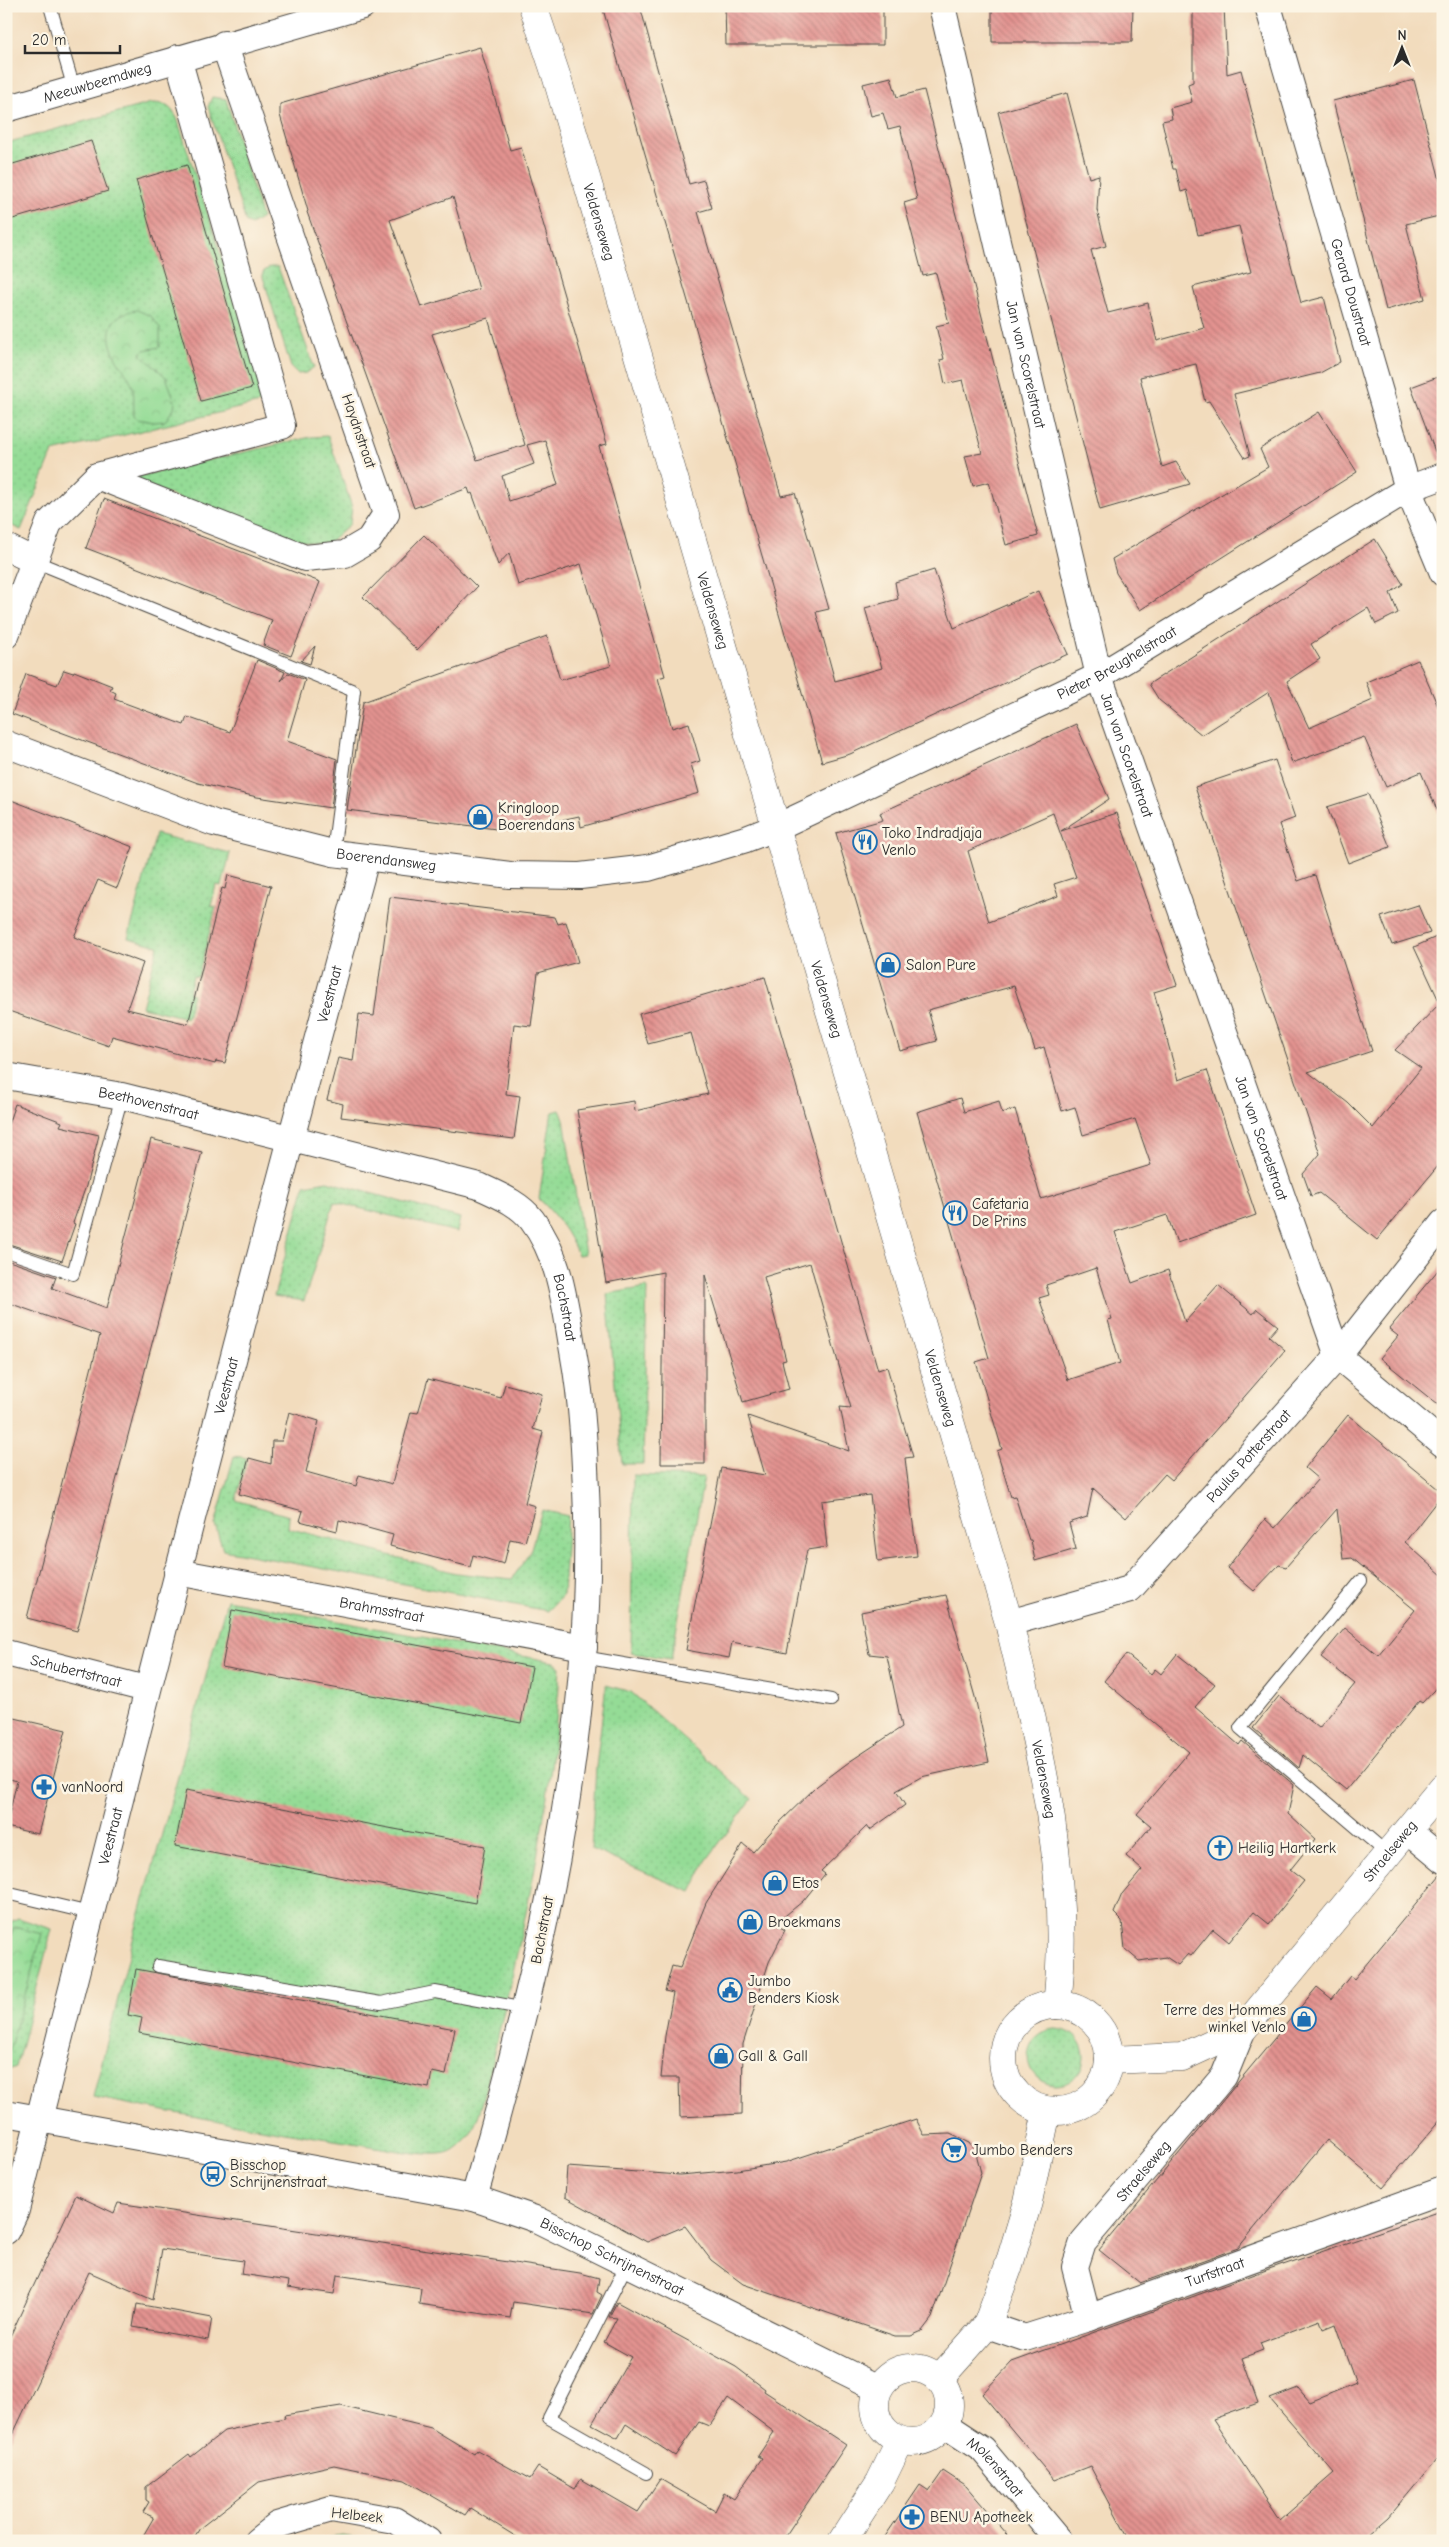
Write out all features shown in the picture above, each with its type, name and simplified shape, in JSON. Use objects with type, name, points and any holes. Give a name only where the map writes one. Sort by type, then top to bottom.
[{"type":"street","name":"Meeuwbeemdweg","points":[[6,109],[224,44],[362,6]]},
{"type":"street","name":"Veldenseweg","points":[[533,6],[556,75],[1009,1623],[1038,1742],[1058,1870],[1060,1981],[1057,2004]]},
{"type":"street","name":"Jan van Scorelstraat","points":[[942,6],[1099,676],[1338,1356]]},
{"type":"street","name":"Gerard Doustraat","points":[[1268,6],[1408,488],[1443,574]]},
{"type":"street","name":"Haydnstraat","points":[[97,476],[305,558],[345,554],[369,540],[386,514],[224,44]]},
{"type":"street","points":[[6,636],[49,523],[97,476],[282,426],[178,58]]},
{"type":"street","name":"Pieter Breughelstraat","points":[[777,827],[1099,676],[1408,488],[1443,476]]},
{"type":"street","points":[[6,547],[34,560]]},
{"type":"street","name":"Boerendansweg","points":[[6,744],[214,822],[333,853],[510,876],[580,876],[648,868],[746,839],[777,827]]},
{"type":"street","name":"Veestraat","points":[[6,2231],[16,2210],[146,1689],[290,1137],[366,858]]},
{"type":"street","name":"Beethovenstraat","points":[[6,1076],[122,1096],[290,1137]]},
{"type":"street","name":"Bachstraat","points":[[290,1137],[478,1186],[512,1202],[531,1218],[548,1246],[561,1280],[580,1389],[586,1463],[588,1570],[583,1652],[565,1809],[526,2009],[474,2198]]},
{"type":"street","name":"Paulus Potterstraat","points":[[1009,1623],[1130,1589],[1338,1356],[1443,1223]]},
{"type":"street","points":[[1338,1356],[1443,1444]]},
{"type":"street","name":"Brahmsstraat","points":[[178,1572],[583,1652]]},
{"type":"street","name":"Schubertstraat","points":[[6,1653],[146,1689]]},
{"type":"street","name":"Straelseweg","points":[[1088,2318],[1075,2266],[1083,2242],[1224,2076],[1243,2029],[1443,1787]]},
{"type":"street","points":[[1407,1830],[1443,1860]]},
{"type":"street","points":[[1057,2004],[1074,2008],[1088,2016],[1100,2028],[1107,2043],[1109,2060],[1106,2077],[1097,2092],[1084,2103],[1068,2110],[1047,2111],[1033,2106],[1018,2095],[1007,2080],[1003,2053],[1004,2044],[1012,2028],[1024,2015],[1039,2007],[1057,2004]]},
{"type":"street","name":"Straelseweg","points":[[1109,2060],[1182,2058],[1243,2029]]},
{"type":"street","points":[[939,2379],[987,2325],[1008,2268],[1028,2202],[1047,2111]]},
{"type":"street","name":"Bisschop Schrijnenstraat","points":[[6,2114],[474,2198],[538,2220],[878,2388]]},
{"type":"street","name":"Turfstraat","points":[[987,2325],[1026,2338],[1088,2318],[1443,2190]]},
{"type":"street","points":[[912,2368],[925,2370],[939,2379],[947,2391],[950,2407],[945,2425],[936,2434],[925,2441],[912,2443],[900,2441],[885,2433],[877,2420],[874,2406],[878,2388],[886,2377],[898,2370],[912,2368]]},
{"type":"street","name":"Molenstraat","points":[[945,2425],[983,2450],[1059,2541]]},
{"type":"street","points":[[842,2541],[880,2482],[900,2441]]},
{"type":"street","name":"Helbeek","points":[[257,2541],[277,2525],[331,2510],[394,2520],[428,2541]]},
{"type":"lane","points":[[50,6],[74,89]]},
{"type":"lane","points":[[34,560],[354,691],[333,853]]},
{"type":"lane","points":[[6,1251],[73,1274],[122,1096]]},
{"type":"lane","points":[[1361,1580],[1240,1728],[1388,1854]]},
{"type":"lane","points":[[583,1652],[831,1700]]},
{"type":"lane","points":[[6,1894],[90,1914]]},
{"type":"lane","points":[[158,1966],[380,2003],[435,1992],[526,2009]]},
{"type":"lane","points":[[627,2264],[549,2418],[646,2474]]},
{"type":"green space","points":[[212,97],[226,99],[262,218],[251,225],[246,222],[208,107]]},
{"type":"green space","points":[[151,103],[167,106],[177,118],[268,401],[53,452],[21,530],[6,523],[6,143]]},
{"type":"green space","points":[[270,267],[278,267],[314,367],[306,373],[298,374],[291,367],[263,277],[263,272]]},
{"type":"green space","points":[[137,310],[151,316],[160,328],[160,347],[144,350],[140,354],[166,377],[175,401],[174,408],[165,421],[154,422],[137,419],[134,415],[132,385],[112,349],[110,333],[114,321],[127,312]]},
{"type":"green space","points":[[328,436],[352,507],[350,524],[327,544],[303,541],[253,527],[130,478],[311,437]]},
{"type":"green space","points":[[156,834],[230,853],[222,886],[216,885],[211,906],[216,907],[198,977],[193,976],[189,993],[193,994],[187,1018],[142,1007],[158,946],[128,938]]},
{"type":"green space","points":[[560,1110],[564,1119],[585,1254],[578,1255],[562,1225],[539,1199],[551,1117],[553,1112]]},
{"type":"green space","points":[[327,1181],[460,1218],[457,1232],[334,1202],[304,1301],[274,1296],[305,1185]]},
{"type":"green space","points":[[647,1287],[643,1464],[622,1464],[607,1294]]},
{"type":"green space","points":[[234,1456],[247,1458],[236,1500],[289,1516],[288,1528],[456,1573],[512,1579],[530,1552],[542,1510],[568,1516],[563,1595],[548,1611],[223,1550],[215,1525]]},
{"type":"green space","points":[[633,1475],[704,1477],[671,1659],[631,1653]]},
{"type":"green space","points":[[227,1600],[554,1662],[560,1667],[552,1762],[537,1857],[486,2091],[474,2127],[457,2147],[449,2152],[430,2154],[391,2150],[93,2097],[137,1924]]},
{"type":"green space","points":[[606,1685],[631,1692],[752,1799],[706,1861],[691,1892],[591,1849],[596,1767]]},
{"type":"green space","points":[[18,1918],[52,1929],[16,2067],[6,2071],[6,1924]]},
{"type":"green space","points":[[14,1927],[42,1934],[6,2062],[6,1952]]},
{"type":"green space","points":[[1050,2029],[1062,2029],[1072,2033],[1080,2041],[1084,2057],[1080,2073],[1072,2081],[1062,2085],[1050,2085],[1040,2081],[1032,2073],[1028,2063],[1028,2051],[1032,2041],[1040,2033]]},
{"type":"green space","points":[[342,2536],[363,2539],[311,2541]]},
{"type":"building","points":[[602,6],[640,6],[689,184],[704,180],[712,208],[698,212],[781,496],[795,493],[811,547],[829,609],[816,612],[835,681],[882,668],[865,608],[898,599],[895,582],[934,570],[954,628],[1038,591],[1068,654],[850,754],[822,762]]},
{"type":"building","points":[[725,6],[883,6],[883,45],[726,45]]},
{"type":"building","points":[[992,6],[1133,6],[1132,42],[992,42]]},
{"type":"building","points":[[1193,6],[1224,6],[1227,74],[1241,70],[1301,303],[1324,297],[1340,362],[1320,373],[1234,394],[1250,456],[1245,458],[1209,401],[1205,402],[1196,364],[1140,377],[1162,467],[1176,462],[1190,484],[1100,510],[998,112],[1067,93],[1089,178],[1099,175],[1097,210],[1106,246],[1091,250],[1108,313],[1148,303],[1157,341],[1204,328],[1193,287],[1251,272],[1239,226],[1198,235],[1187,190],[1181,192],[1176,169],[1173,169],[1162,121],[1172,119],[1170,108],[1192,102],[1188,84],[1193,82]]},
{"type":"building","points":[[480,47],[510,150],[521,147],[607,444],[599,446],[665,676],[658,678],[672,728],[689,723],[700,761],[691,764],[699,793],[581,827],[579,816],[512,831],[347,810],[363,702],[547,636],[560,680],[611,666],[581,564],[518,585],[509,553],[498,565],[472,493],[470,494],[468,488],[414,508],[307,212],[280,115],[280,104]],"holes":[[[453,197],[479,289],[421,307],[390,220]],[[488,318],[525,445],[477,460],[432,334]],[[545,440],[558,485],[509,501],[502,476],[534,464],[527,445]]]},
{"type":"building","points":[[891,77],[897,97],[924,90],[1038,536],[1006,545],[989,482],[973,486],[965,456],[982,453],[963,380],[945,384],[940,360],[944,359],[936,326],[949,323],[936,273],[923,276],[904,203],[917,199],[900,126],[888,129],[883,113],[871,116],[863,84]]},
{"type":"building","points":[[1414,80],[1443,192],[1443,215],[1406,224],[1425,299],[1386,310],[1333,101]]},
{"type":"building","points":[[91,141],[108,191],[6,221],[6,166]]},
{"type":"building","points":[[187,165],[252,388],[201,401],[136,180]]},
{"type":"building","points":[[1443,375],[1443,461],[1439,462],[1411,387]]},
{"type":"building","points":[[1319,412],[1357,472],[1140,610],[1116,573],[1112,559],[1268,467],[1260,449]]},
{"type":"building","points":[[104,499],[320,582],[291,656],[263,645],[272,620],[86,548]]},
{"type":"building","points":[[424,535],[477,587],[417,650],[363,597]]},
{"type":"building","points":[[1375,539],[1403,584],[1390,593],[1398,613],[1376,624],[1368,608],[1311,644],[1320,659],[1287,681],[1309,728],[1373,700],[1366,682],[1418,660],[1443,718],[1443,824],[1421,772],[1386,787],[1364,737],[1292,763],[1269,692],[1202,735],[1159,700],[1149,684]]},
{"type":"building","points":[[315,646],[310,664],[301,661]]},
{"type":"building","points":[[257,660],[285,672],[281,681],[288,673],[305,680],[287,741],[337,759],[331,808],[257,797],[198,783],[12,714],[26,674],[57,685],[64,670],[73,673],[74,671],[112,686],[110,690],[116,693],[114,699],[184,725],[187,717],[230,732]]},
{"type":"building","points":[[1076,724],[1109,799],[1061,831],[1117,813],[1177,985],[1154,992],[1178,1080],[1207,1070],[1256,1215],[1177,1243],[1167,1215],[1115,1232],[1132,1283],[1168,1270],[1185,1322],[1218,1285],[1253,1314],[1257,1309],[1278,1326],[1269,1336],[1285,1350],[1172,1480],[1165,1474],[1126,1518],[1093,1488],[1087,1517],[1069,1523],[1076,1549],[1035,1561],[1031,1540],[1029,1540],[1015,1496],[1011,1497],[997,1451],[1002,1449],[976,1362],[989,1358],[917,1112],[960,1098],[964,1112],[999,1101],[1002,1113],[1015,1109],[1041,1199],[1151,1165],[1135,1119],[1083,1135],[1075,1107],[1062,1111],[1044,1047],[1035,1050],[1014,986],[928,1010],[937,1041],[900,1051],[836,833],[883,820],[880,813]],"holes":[[[1053,813],[1076,877],[1054,884],[1058,896],[989,922],[968,851]],[[1096,1268],[1112,1319],[1108,1320],[1120,1363],[1068,1380],[1039,1298],[1049,1295],[1046,1285]]]},
{"type":"building","points":[[1275,760],[1295,818],[1279,824],[1298,881],[1315,875],[1372,1051],[1308,1072],[1348,1103],[1373,1128],[1421,1068],[1395,1050],[1440,1003],[1414,947],[1443,934],[1443,1160],[1377,1240],[1319,1193],[1311,1196],[1303,1174],[1320,1154],[1195,787]]},
{"type":"building","points":[[1368,794],[1390,847],[1348,863],[1327,807]]},
{"type":"building","points":[[6,798],[133,847],[117,888],[98,880],[74,937],[143,963],[127,1009],[188,1024],[222,888],[225,889],[228,875],[271,886],[225,1063],[216,1061],[215,1064],[112,1036],[109,1046],[6,1010]]},
{"type":"building","points":[[390,897],[555,917],[558,924],[566,922],[578,962],[538,973],[531,1026],[514,1024],[506,1094],[520,1096],[514,1139],[341,1117],[343,1104],[327,1100],[338,1058],[353,1061],[359,1014],[374,1016]]},
{"type":"building","points":[[1418,905],[1430,933],[1392,945],[1381,917]]},
{"type":"building","points":[[765,977],[878,1370],[887,1367],[913,1457],[905,1458],[917,1556],[878,1561],[870,1495],[822,1501],[827,1547],[807,1550],[787,1653],[732,1642],[729,1658],[686,1650],[721,1468],[765,1475],[748,1416],[849,1451],[840,1407],[851,1408],[810,1263],[764,1277],[786,1360],[782,1361],[789,1389],[743,1402],[705,1275],[705,1464],[661,1464],[663,1272],[606,1283],[577,1110],[634,1101],[635,1111],[708,1094],[691,1033],[648,1044],[639,1014]]},
{"type":"building","points":[[15,1104],[62,1122],[60,1126],[99,1135],[86,1186],[73,1223],[75,1224],[62,1261],[6,1243],[6,1130]]},
{"type":"building","points":[[151,1139],[202,1152],[77,1631],[27,1618],[100,1335],[6,1302],[6,1260],[56,1277],[52,1288],[107,1308]]},
{"type":"building","points":[[1443,1264],[1443,1409],[1380,1358],[1398,1336],[1389,1329]]},
{"type":"building","points":[[428,1379],[501,1398],[505,1384],[542,1394],[533,1429],[543,1432],[525,1503],[535,1506],[525,1542],[510,1539],[504,1564],[473,1555],[470,1567],[390,1546],[393,1535],[339,1520],[337,1531],[300,1521],[303,1511],[239,1494],[249,1458],[271,1464],[272,1441],[282,1441],[289,1412],[319,1421],[306,1472],[356,1486],[359,1475],[392,1484],[411,1412],[418,1413]]},
{"type":"building","points":[[1348,1415],[1443,1493],[1405,1542],[1443,1576],[1443,1680],[1422,1703],[1419,1701],[1346,1790],[1303,1755],[1299,1768],[1253,1728],[1279,1696],[1319,1728],[1355,1684],[1321,1657],[1345,1628],[1378,1655],[1415,1610],[1352,1558],[1343,1559],[1337,1509],[1286,1567],[1279,1565],[1254,1591],[1227,1568],[1265,1519],[1275,1528],[1318,1479],[1305,1468]]},
{"type":"building","points":[[946,1595],[975,1697],[989,1762],[921,1777],[896,1791],[905,1805],[870,1830],[867,1826],[821,1871],[825,1874],[803,1901],[775,1924],[785,1930],[769,1962],[743,2044],[742,2114],[680,2117],[679,2078],[661,2078],[665,2036],[673,1993],[665,1991],[672,1966],[680,1968],[706,1903],[743,1844],[753,1852],[777,1825],[817,1786],[902,1727],[887,1656],[869,1654],[861,1612]]},
{"type":"building","points":[[232,1610],[532,1667],[521,1723],[222,1667]]},
{"type":"building","name":"Heilig Hartkerk","points":[[1126,1654],[1151,1674],[1155,1669],[1161,1674],[1177,1654],[1215,1684],[1195,1707],[1239,1745],[1242,1741],[1294,1785],[1288,1814],[1315,1839],[1290,1870],[1304,1881],[1269,1924],[1254,1912],[1229,1942],[1213,1929],[1191,1956],[1188,1954],[1178,1965],[1166,1957],[1139,1961],[1125,1949],[1122,1921],[1114,1913],[1122,1894],[1142,1870],[1126,1856],[1151,1826],[1137,1814],[1189,1752],[1104,1681]]},
{"type":"building","points":[[6,1716],[66,1730],[38,1834],[6,1827],[17,1781],[6,1778]]},
{"type":"building","points":[[186,1790],[485,1846],[475,1903],[175,1846]]},
{"type":"building","points":[[1440,1875],[1443,1875],[1443,2117],[1383,2187],[1327,2140],[1238,2248],[1140,2283],[1099,2250],[1317,1987],[1332,1999],[1350,1976],[1354,1979]]},
{"type":"building","points":[[136,1969],[455,2029],[446,2075],[432,2072],[429,2088],[139,2033],[142,2018],[128,2015]]},
{"type":"building","points":[[916,2119],[924,2135],[950,2134],[969,2143],[976,2153],[981,2173],[932,2318],[922,2331],[911,2336],[895,2336],[743,2284],[711,2260],[685,2226],[647,2242],[565,2197],[567,2167],[680,2175],[737,2170],[786,2162]]},
{"type":"building","points":[[76,2195],[114,2213],[118,2203],[580,2273],[599,2278],[597,2292],[602,2295],[593,2314],[513,2302],[510,2318],[419,2304],[421,2288],[337,2275],[334,2294],[288,2287],[289,2281],[241,2274],[243,2261],[162,2249],[153,2300],[89,2272],[6,2449],[6,2345]]},
{"type":"building","points":[[1443,2210],[1443,2451],[1389,2516],[1360,2541],[1130,2541],[1090,2466],[1054,2480],[982,2394],[1012,2362]],"holes":[[[1320,2320],[1323,2329],[1335,2324],[1356,2383],[1310,2402],[1298,2388],[1270,2399],[1334,2473],[1280,2520],[1213,2419],[1258,2403],[1242,2358],[1263,2350],[1260,2343]]]},
{"type":"building","points":[[617,2302],[736,2367],[765,2389],[764,2391],[846,2445],[782,2541],[523,2541],[470,2508],[465,2515],[405,2480],[334,2465],[259,2482],[200,2528],[192,2541],[140,2541],[154,2517],[143,2512],[149,2502],[146,2500],[146,2487],[189,2454],[191,2457],[224,2431],[285,2418],[284,2415],[341,2406],[431,2428],[474,2454],[477,2450],[530,2479],[538,2467],[575,2489],[581,2479],[638,2512],[660,2479],[715,2511],[724,2493],[734,2499],[762,2458],[758,2456],[774,2432],[728,2398],[709,2426],[699,2422],[675,2456],[626,2424],[618,2438],[592,2424],[631,2357],[604,2342],[617,2318],[609,2317]]},
{"type":"building","points":[[137,2304],[212,2318],[208,2340],[133,2327]]},
{"type":"building","points":[[943,2471],[966,2486],[1013,2541],[882,2541],[920,2485],[929,2491]]},
{"type":"place","name":"Kringloop Boerendans","points":[[480,817]]},
{"type":"place","name":"Toko Indradjaja Venlo","points":[[865,842]]},
{"type":"place","name":"Salon Pure","points":[[888,965]]},
{"type":"place","name":"Cafetaria De Prins","points":[[955,1213]]},
{"type":"place","name":"vanNoord","points":[[44,1787]]},
{"type":"place","name":"Heilig Hartkerk","points":[[1220,1848]]},
{"type":"place","name":"Etos","points":[[775,1883]]},
{"type":"place","name":"Broekmans","points":[[750,1922]]},
{"type":"place","name":"Jumbo Benders Kiosk","points":[[730,1990]]},
{"type":"place","name":"Terre des Hommes winkel Venlo","points":[[1304,2019]]},
{"type":"place","name":"Gall & Gall","points":[[721,2056]]},
{"type":"place","name":"Jumbo Benders","points":[[954,2150]]},
{"type":"place","name":"Bisschop Schrijnenstraat","points":[[213,2174]]},
{"type":"place","name":"BENU Apotheek","points":[[912,2517]]}]
